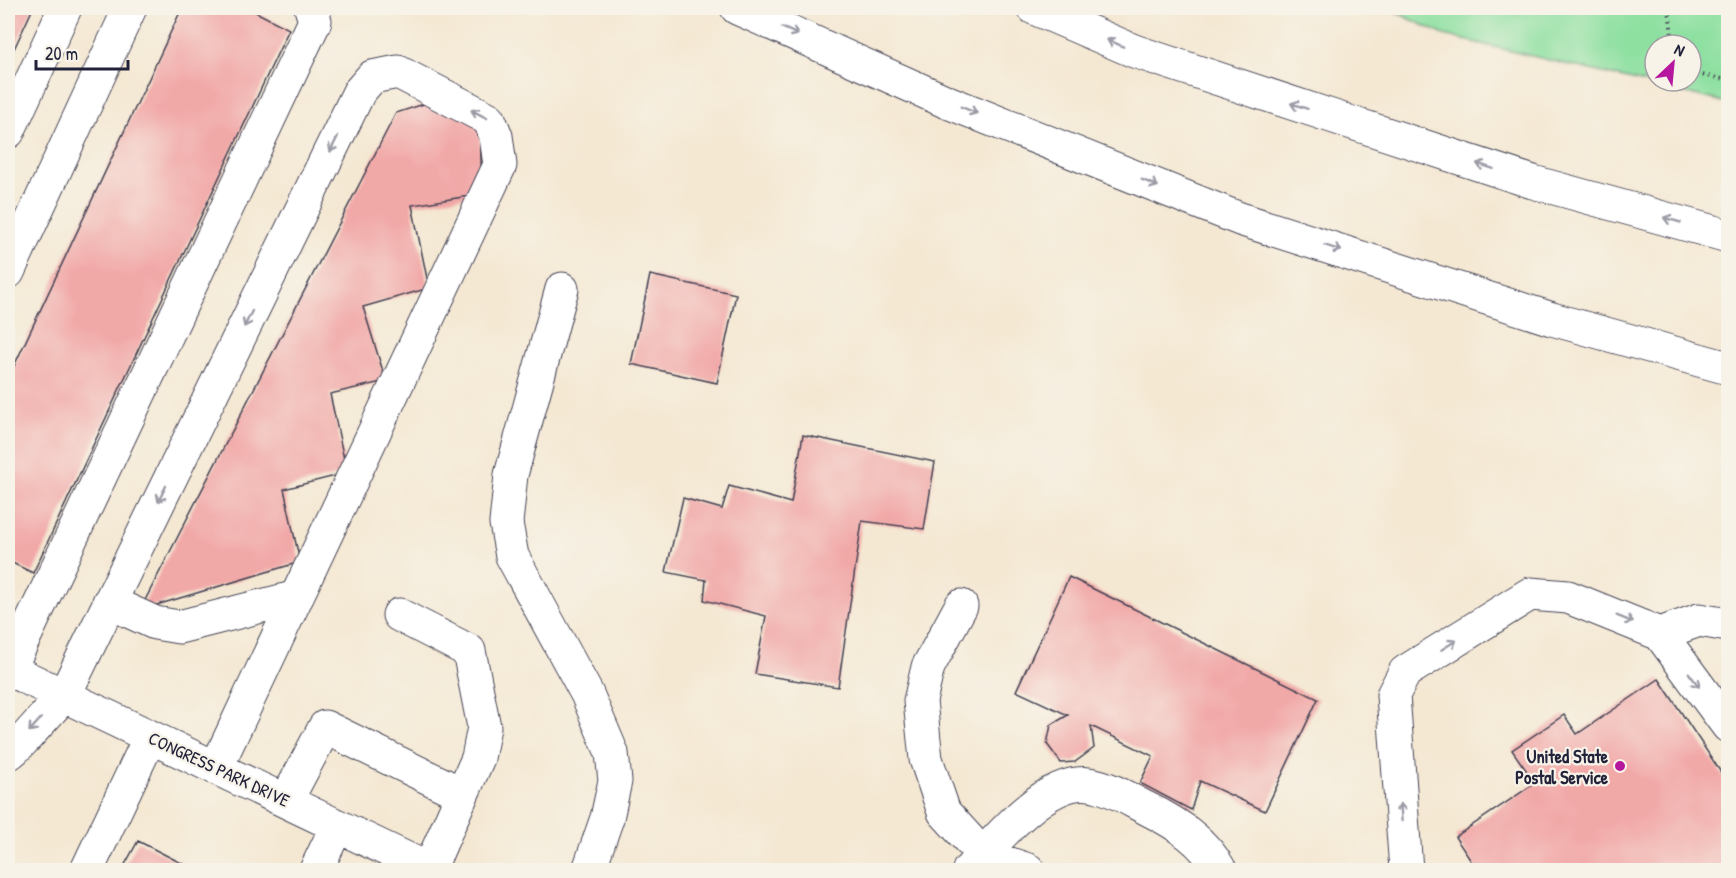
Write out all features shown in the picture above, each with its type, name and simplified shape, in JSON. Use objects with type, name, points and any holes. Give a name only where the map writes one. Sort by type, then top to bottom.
[{"type":"main road","points":[[8,132],[65,8]]},
{"type":"main road","points":[[8,272],[130,8]]},
{"type":"main road","points":[[8,669],[315,21],[311,8]]},
{"type":"main road","points":[[737,8],[945,101],[1240,219],[1552,319],[1728,368]]},
{"type":"main road","points":[[1034,8],[1134,51],[1303,107],[1533,182],[1728,236]]},
{"type":"main road","points":[[10,757],[34,726],[64,696],[359,92],[372,77],[399,72],[489,119],[496,136],[500,165],[216,768]]},
{"type":"main road","points":[[562,289],[511,475],[506,523],[513,556],[582,684],[612,753],[615,781],[607,818],[589,870]]},
{"type":"main road","points":[[1406,870],[1393,695],[1405,672],[1530,594],[1568,597],[1660,634],[1728,726]]},
{"type":"main road","points":[[109,602],[155,623],[179,627],[297,597]]},
{"type":"main road","points":[[961,606],[928,667],[920,701],[926,759],[944,812],[976,863]]},
{"type":"main road","points":[[399,615],[469,651],[484,727],[478,758],[429,870]]},
{"type":"main road","points":[[1660,634],[1699,620],[1728,625]]},
{"type":"main road","name":"CONGRESS PARK DRIVE","points":[[8,669],[429,870]]},
{"type":"main road","points":[[286,801],[325,726],[462,794]]},
{"type":"main road","points":[[87,870],[150,736]]},
{"type":"main road","points":[[976,863],[1028,809],[1066,787],[1088,784],[1112,791],[1179,824],[1212,855],[1220,870]]},
{"type":"main road","points":[[316,870],[337,826]]},
{"type":"main road","points":[[976,863],[1028,870]]},
{"type":"path","points":[[1669,8],[1672,33]]},
{"type":"path","points":[[1703,75],[1728,80]]},
{"type":"green space","points":[[1387,8],[1728,8],[1728,103],[1686,93],[1703,93],[1703,33],[1643,33],[1643,83],[1444,35]]},
{"type":"building","points":[[8,8],[33,8],[8,62]]},
{"type":"building","points":[[182,8],[248,8],[289,29],[33,573],[8,561],[8,379]]},
{"type":"building","points":[[430,102],[480,126],[482,194],[412,205],[429,288],[363,307],[386,381],[330,394],[347,473],[284,489],[300,562],[140,610],[396,113]]},
{"type":"building","points":[[650,275],[736,294],[717,383],[631,364]]},
{"type":"building","points":[[803,435],[935,462],[924,529],[862,521],[838,687],[755,674],[766,616],[704,600],[706,580],[666,572],[683,498],[722,509],[729,486],[791,503]]},
{"type":"building","points":[[1069,577],[1318,699],[1265,811],[1200,781],[1191,810],[1140,783],[1153,756],[1091,726],[1094,748],[1075,762],[1061,763],[1047,744],[1051,725],[1068,715],[1016,691]]},
{"type":"building","name":"United State Postal Service","points":[[1659,679],[1728,783],[1728,870],[1477,870],[1455,837],[1535,783],[1512,750],[1564,715],[1577,734]]},
{"type":"building","points":[[138,841],[195,870],[122,870]]},
{"type":"place","name":"United State Postal Service","points":[[1620,766]]}]
